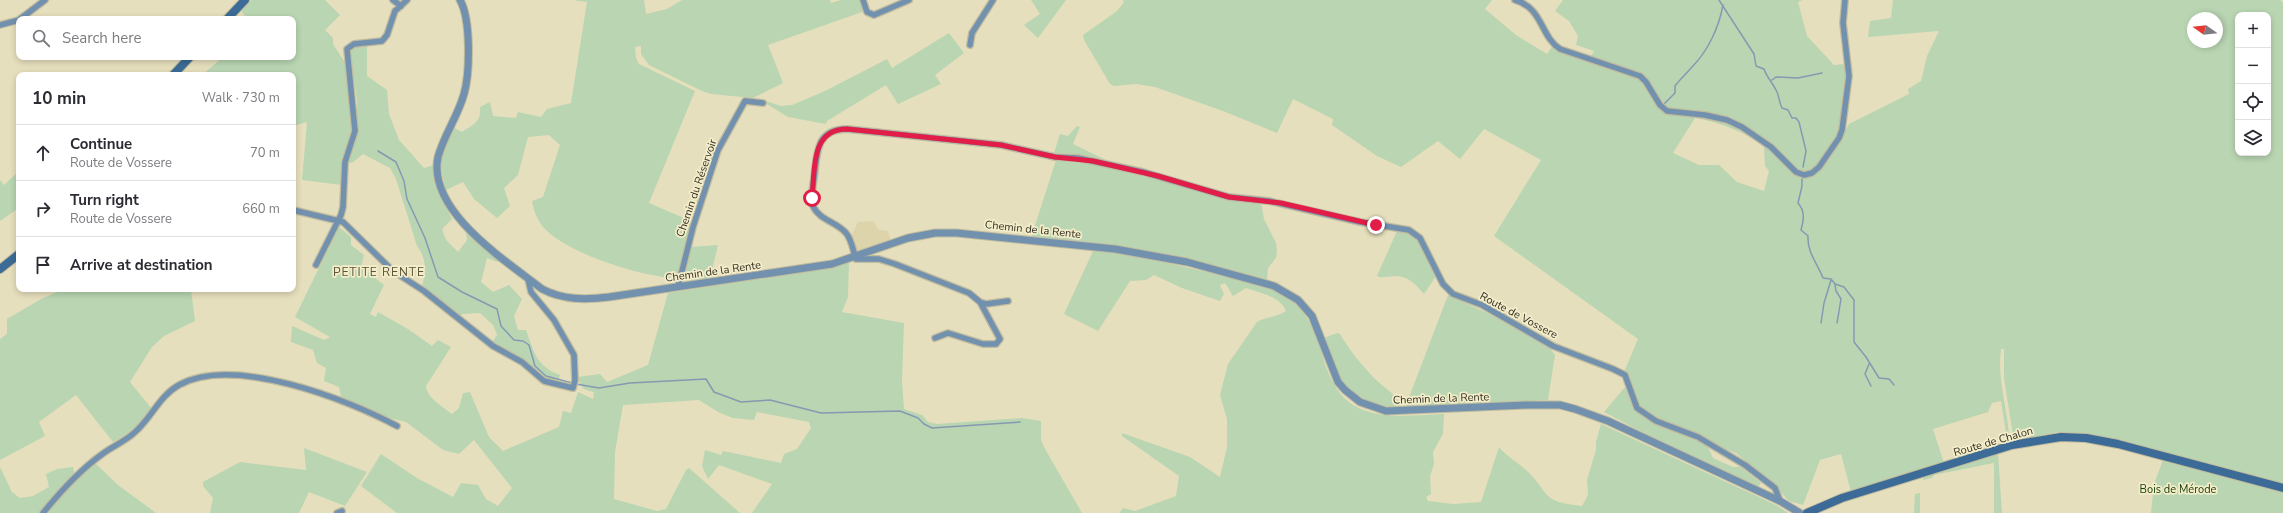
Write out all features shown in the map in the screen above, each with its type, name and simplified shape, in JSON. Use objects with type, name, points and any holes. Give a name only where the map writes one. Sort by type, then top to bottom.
[{"type":"main road","points":[[230,16],[245,0]]},
{"type":"main road","points":[[175,72],[187,60]]},
{"type":"main road","points":[[0,269],[16,256]]},
{"type":"main road","name":"Route de Chalon","points":[[1807,513],[1821,506],[1864,491],[2012,445],[2061,437],[2086,438],[2112,443],[2283,488]]},
{"type":"street","points":[[24,16],[45,0]]},
{"type":"street","points":[[393,0],[401,6]]},
{"type":"street","points":[[316,265],[343,207],[345,162],[355,138],[347,49],[354,44],[382,41],[387,35],[394,14],[407,0]]},
{"type":"street","name":"Chemin de la Rente","points":[[460,0],[467,26],[466,84],[462,101],[438,157],[437,166],[440,185],[448,204],[460,220],[528,279],[554,295],[577,299],[608,297],[832,264],[908,238],[935,233],[957,232],[1115,249],[1187,262],[1266,283],[1290,294],[1306,308],[1316,324],[1338,382],[1353,398],[1366,406],[1397,412],[1527,405],[1560,405],[1608,421],[1780,501],[1800,513]]},
{"type":"street","points":[[863,0],[867,12],[874,15],[909,0]]},
{"type":"street","points":[[970,44],[972,33],[993,0]]},
{"type":"street","points":[[1515,0],[1534,10],[1553,43],[1560,49],[1640,76],[1646,82],[1660,105],[1667,110],[1716,117],[1742,127],[1771,146],[1796,172],[1804,175],[1812,173],[1819,167],[1841,134],[1849,76],[1843,23],[1845,0]]},
{"type":"street","points":[[0,25],[16,20]]},
{"type":"street","name":"Chemin du Réservoir","points":[[678,287],[691,234],[718,150],[745,101],[763,103]]},
{"type":"street","name":"Route de Vossere","points":[[854,256],[849,237],[845,232],[819,214],[812,202],[819,146],[829,133],[842,129],[973,142],[1016,148],[1055,157],[1078,158],[1151,174],[1229,197],[1269,201],[1360,222],[1402,228],[1413,232],[1420,238],[1443,284],[1453,294],[1482,305],[1553,346],[1613,368],[1624,375],[1637,408],[1656,421],[1698,437],[1745,465],[1775,488],[1780,501]]},
{"type":"street","points":[[296,211],[338,219],[393,271],[424,291],[493,346],[522,362],[544,381],[571,389],[575,383],[575,360],[570,346],[554,320],[531,292],[528,279]]},
{"type":"street","points":[[854,256],[856,259],[860,260],[879,260],[895,264],[969,293],[980,302],[1000,339],[996,344],[983,344],[948,333],[935,338]]},
{"type":"street","points":[[980,302],[990,304],[1008,301]]},
{"type":"street","points":[[43,513],[89,465],[135,433],[171,391],[186,381],[210,376],[235,376],[289,383],[360,408],[397,426]]},
{"type":"shaded area","points":[[873,221],[879,230],[888,231],[891,241],[858,251],[851,236],[858,222]]},
{"type":"green space","points":[[251,0],[325,0],[340,15],[325,30],[333,38],[333,44],[344,61],[351,97],[353,129],[350,145],[345,153],[343,161],[342,185],[302,180],[307,122],[296,125],[296,72],[206,72],[220,60],[296,60],[296,16],[245,16],[241,10]]},
{"type":"green space","points":[[573,0],[644,0],[646,14],[667,9],[682,0],[830,0],[831,3],[841,0],[860,0],[865,11],[768,45],[783,83],[753,98],[711,94],[702,91],[649,65],[641,54],[641,46],[635,47],[636,58],[639,64],[695,91],[649,203],[693,222],[677,277],[673,278],[643,273],[606,262],[571,247],[557,239],[543,227],[537,217],[532,201],[543,197],[560,145],[549,135],[528,137],[518,175],[504,188],[510,206],[497,218],[474,199],[463,182],[446,190],[441,165],[443,152],[454,128],[462,132],[470,127],[480,116],[480,107],[490,102],[493,116],[516,118],[518,112],[541,117],[547,109],[571,103],[587,2]]},
{"type":"green space","points":[[1031,0],[1066,0],[1038,38],[1024,25],[1040,14]]},
{"type":"green space","points":[[1123,0],[1492,0],[1485,9],[1516,35],[1547,54],[1552,47],[1564,53],[1589,60],[1594,51],[1576,45],[1578,36],[1569,21],[1555,11],[1563,0],[1802,0],[1798,2],[1807,36],[1834,65],[1846,64],[1843,136],[1849,124],[1909,94],[1908,89],[1921,81],[1927,56],[1939,31],[1868,37],[1870,21],[1891,18],[1893,0],[2280,0],[2283,2],[2283,484],[2088,434],[2058,432],[2018,440],[2013,435],[2004,378],[2004,349],[2001,349],[2001,382],[2009,436],[2006,433],[2001,401],[1992,403],[1988,412],[1933,429],[1944,463],[1851,492],[1841,454],[1820,460],[1803,505],[1789,501],[1772,483],[1736,453],[1713,445],[1692,431],[1657,419],[1638,405],[1630,379],[1624,372],[1638,339],[1494,236],[1541,160],[1484,129],[1460,159],[1438,141],[1401,167],[1377,156],[1332,125],[1333,119],[1293,99],[1277,133],[1223,111],[1155,87],[1136,84],[1114,86],[1110,84],[1084,40],[1083,35],[1117,11],[1124,2]],"holes":[[[1695,118],[1732,128],[1764,147],[1765,166],[1769,171],[1764,191],[1737,182],[1719,165],[1699,165],[1673,153]]]},
{"type":"green space","points":[[949,33],[964,53],[935,75],[941,84],[898,104],[886,85],[827,121],[826,124],[788,117],[765,103],[766,101],[781,106],[792,105],[825,91],[887,59],[892,68]]},
{"type":"green space","points":[[367,45],[367,76],[387,90],[389,114],[399,140],[424,168],[434,165],[439,193],[452,219],[442,229],[446,240],[458,252],[467,240],[466,232],[499,260],[498,262],[487,258],[481,282],[493,292],[509,285],[522,299],[514,316],[518,330],[526,330],[534,352],[541,363],[560,375],[558,383],[547,380],[520,358],[492,343],[497,335],[493,325],[480,313],[462,314],[460,317],[422,286],[425,271],[423,255],[417,246],[396,179],[390,168],[363,154],[352,163],[347,162],[357,134],[357,100],[350,52],[354,46]]},
{"type":"green space","points":[[1077,126],[1080,127],[1073,144],[1106,160],[1079,154],[1054,153],[1060,134],[1068,136]]},
{"type":"green space","points":[[1056,160],[1120,167],[1145,173],[1222,197],[1261,202],[1264,219],[1276,243],[1277,251],[1276,258],[1268,268],[1267,280],[1175,257],[1031,238]]},
{"type":"green space","points":[[16,174],[16,210],[0,221],[0,180],[4,185]]},
{"type":"green space","points":[[339,227],[351,237],[351,245],[364,255],[361,267],[384,285],[370,314],[376,317],[378,312],[408,329],[432,346],[438,340],[451,347],[426,386],[429,394],[436,402],[452,414],[459,408],[463,393],[470,392],[489,437],[503,451],[559,427],[563,411],[571,413],[578,392],[593,399],[594,392],[583,388],[578,377],[600,374],[607,382],[648,365],[668,293],[829,268],[849,261],[848,297],[842,312],[904,323],[902,380],[904,409],[922,415],[928,422],[937,424],[1022,418],[1041,421],[1041,440],[1045,449],[1082,513],[752,513],[772,484],[719,465],[708,479],[702,466],[705,450],[721,455],[723,451],[781,463],[784,454],[797,449],[811,428],[809,422],[757,412],[754,420],[733,418],[720,413],[699,400],[623,405],[615,452],[614,499],[657,511],[666,509],[686,470],[689,468],[740,513],[397,513],[361,486],[381,454],[417,478],[453,497],[461,483],[478,485],[486,499],[498,506],[512,488],[474,440],[459,454],[443,450],[406,422],[389,418],[341,397],[339,387],[324,381],[326,368],[317,363],[313,350],[291,342],[292,326],[324,340],[330,337],[295,317]]},
{"type":"green space","points":[[1397,231],[1412,236],[1418,241],[1430,261],[1436,276],[1424,294],[1408,279],[1400,276],[1377,276]]},
{"type":"green space","points":[[718,245],[711,274],[714,278],[684,281],[691,247]]},
{"type":"green space","points":[[1094,249],[1234,277],[1269,287],[1290,299],[1301,309],[1315,333],[1325,364],[1337,389],[1347,400],[1358,408],[1372,413],[1386,415],[1401,416],[1444,414],[1443,434],[1433,452],[1434,464],[1430,476],[1431,494],[1426,497],[1428,501],[1453,504],[1481,502],[1499,447],[1525,469],[1552,499],[1558,502],[1582,506],[1588,495],[1587,480],[1596,450],[1596,442],[1601,424],[1776,505],[1788,513],[1119,513],[1123,508],[1135,511],[1176,496],[1179,476],[1122,436],[1122,433],[1190,457],[1220,477],[1227,447],[1227,419],[1220,395],[1228,364],[1257,322],[1279,315],[1286,311],[1274,298],[1246,288],[1233,296],[1225,283],[1220,285],[1224,294],[1220,301],[1182,288],[1154,275],[1146,280],[1130,281],[1098,331],[1064,314]]},
{"type":"green space","points":[[57,292],[191,292],[195,321],[164,336],[152,347],[130,382],[151,408],[143,419],[129,432],[113,442],[76,395],[39,422],[45,436],[0,460],[0,339],[7,334],[7,319],[41,299]]},
{"type":"green space","points":[[1448,295],[1498,318],[1548,346],[1555,355],[1548,400],[1405,408]]},
{"type":"green space","points":[[1337,333],[1340,334],[1369,373],[1390,391],[1401,407],[1382,406],[1364,400],[1342,382],[1335,370],[1324,338]]},
{"type":"green space","points":[[1625,387],[1633,405],[1638,411],[1707,445],[1713,458],[1733,467],[1741,467],[1761,483],[1757,488],[1664,444],[1604,412]]},
{"type":"green space","points":[[304,448],[367,472],[345,506],[309,492],[299,513],[210,513],[213,498],[203,486],[203,482],[240,462],[306,470]]},
{"type":"green space","points":[[1998,453],[2002,513],[1994,513],[1994,463],[1934,475],[1932,478],[1923,480],[1923,475]]},
{"type":"green space","name":"Bois de Mérode","points":[[2163,460],[2283,492],[2283,513],[2151,513],[2154,484]]},
{"type":"green space","points":[[95,463],[118,485],[156,513],[0,513],[0,467],[12,492],[20,498],[33,496],[49,487],[46,474],[57,469],[73,467],[76,481]]},
{"type":"green space","points":[[1920,493],[1920,513],[1914,513],[1915,494]]},
{"type":"waterway","points":[[1719,0],[1754,54],[1756,66],[1764,69],[1774,86],[1782,108],[1788,110],[1792,118],[1796,118],[1799,122],[1806,151],[1803,167]]},
{"type":"waterway","points":[[1664,104],[1675,93],[1675,86],[1698,61],[1708,46],[1719,22],[1723,5]]},
{"type":"waterway","points":[[1772,80],[1776,77],[1798,78],[1822,73]]},
{"type":"waterway","points":[[378,151],[396,162],[404,181],[407,199],[425,238],[438,277],[462,292],[497,309],[501,326],[514,340],[523,341],[529,345],[535,366],[546,376],[572,383]]},
{"type":"waterway","points":[[1802,178],[1802,186],[1798,203],[1802,209],[1803,215],[1801,230],[1808,236],[1809,247],[1823,278],[1831,279],[1835,284],[1844,287],[1854,300],[1854,342],[1866,357],[1879,378],[1889,379],[1894,385]]},
{"type":"waterway","points":[[1821,323],[1824,303],[1831,280]]},
{"type":"waterway","points":[[1835,285],[1836,291],[1841,299],[1837,323]]},
{"type":"waterway","points":[[1869,364],[1865,374],[1871,386]]},
{"type":"waterway","points":[[576,384],[599,388],[630,383],[706,379],[714,392],[741,402],[770,400],[821,413],[900,411],[918,418],[924,424],[932,428],[1020,422]]},
{"type":"district","name":"PETITE RENTE","points":[[379,272]]},
{"type":"route","points":[[812,198],[817,151],[820,142],[833,131],[847,129],[866,130],[915,138],[1001,145],[1055,157],[1078,158],[1143,172],[1229,197],[1281,203],[1376,225]]}]
